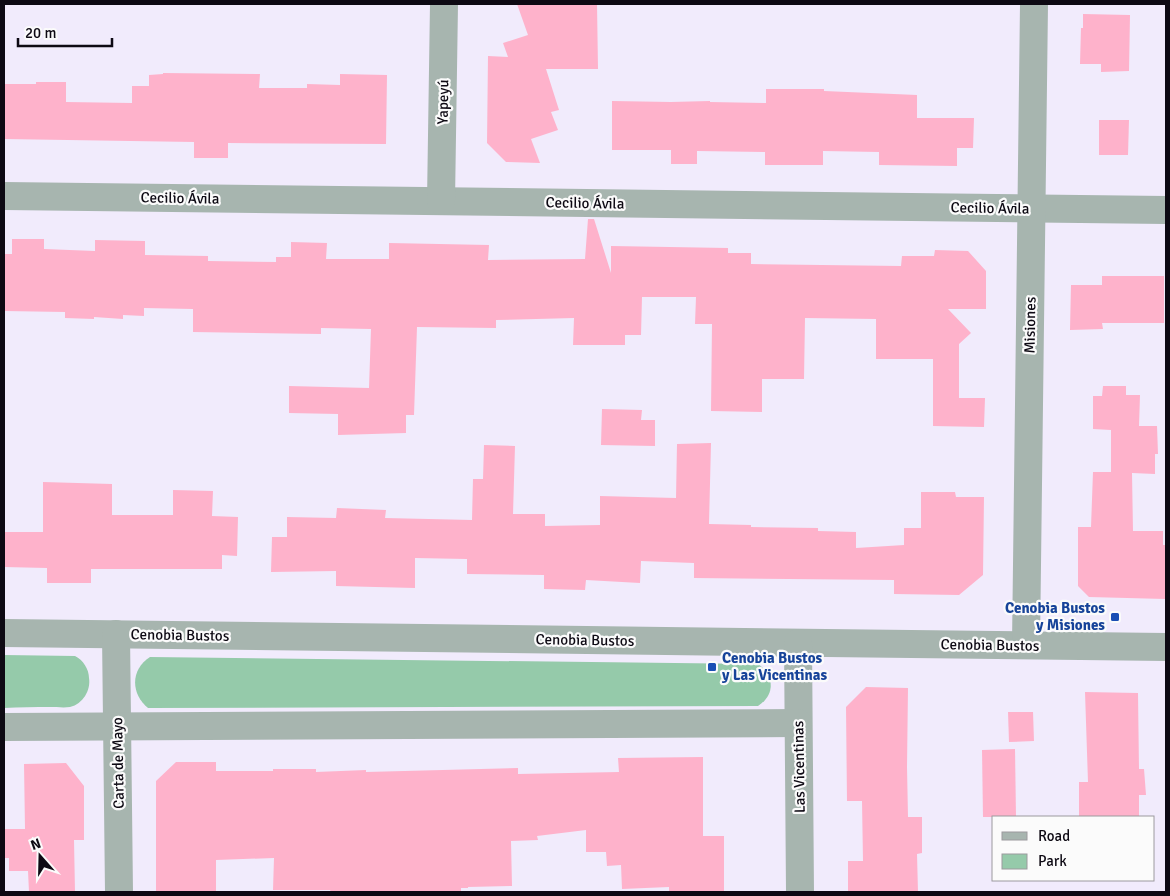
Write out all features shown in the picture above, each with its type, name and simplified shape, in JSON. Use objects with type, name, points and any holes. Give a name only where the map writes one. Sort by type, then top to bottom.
[{"type":"street","name":"Yapeyú","points":[[441,201],[444,4]]},
{"type":"street","name":"Misiones","points":[[1026,646],[1034,4]]},
{"type":"street","name":"Cecilio Ávila","points":[[4,196],[1166,210]]},
{"type":"street","name":"Cenobia Bustos","points":[[4,633],[1166,647]]},
{"type":"street","name":"Carta de Mayo","points":[[116,634],[119,892]]},
{"type":"street","name":"Las Vicentinas","points":[[798,642],[800,892]]},
{"type":"street","points":[[4,727],[798,723]]},
{"type":"green space","points":[[4,655],[75,656],[83,662],[88,671],[89,687],[87,692],[79,703],[70,707],[4,708]]},
{"type":"green space","points":[[150,657],[758,664],[768,674],[771,685],[768,696],[758,706],[148,708],[138,695],[135,681],[139,668]]},
{"type":"building","points":[[517,4],[597,4],[598,69],[546,69],[559,110],[551,112],[558,130],[531,139],[540,163],[506,162],[487,143],[488,56],[508,57],[503,43],[528,35]]},
{"type":"building","points":[[1083,14],[1130,15],[1129,71],[1101,72],[1101,64],[1080,64]]},
{"type":"building","points":[[163,73],[260,74],[259,88],[307,88],[307,84],[340,85],[340,74],[387,75],[386,144],[228,143],[228,158],[194,158],[194,142],[4,139],[4,84],[66,82],[66,102],[132,103],[132,86],[149,86],[149,75]]},
{"type":"building","points":[[766,89],[824,89],[824,91],[917,95],[917,118],[974,118],[973,148],[957,148],[957,166],[879,165],[879,152],[823,151],[823,165],[765,165],[765,152],[697,151],[697,164],[671,164],[671,150],[612,150],[612,101],[766,103]]},
{"type":"building","points":[[1099,120],[1129,120],[1128,155],[1099,155]]},
{"type":"building","points":[[588,219],[594,219],[611,273],[611,246],[728,248],[728,253],[751,253],[751,264],[901,266],[902,256],[934,256],[935,250],[968,251],[986,271],[986,309],[948,309],[971,333],[959,344],[959,398],[985,398],[984,427],[933,426],[933,359],[876,359],[876,319],[805,318],[804,379],[762,379],[762,412],[711,411],[712,324],[695,324],[696,297],[642,297],[641,335],[625,335],[625,345],[573,345],[574,318],[496,320],[496,328],[417,327],[414,415],[406,415],[406,433],[338,435],[338,414],[289,413],[289,386],[369,388],[371,329],[321,328],[321,334],[193,332],[193,309],[144,308],[144,316],[123,315],[123,319],[65,318],[65,312],[4,311],[4,254],[12,254],[12,239],[44,239],[44,249],[95,251],[95,240],[145,241],[145,255],[208,256],[208,261],[276,262],[276,257],[291,257],[291,242],[327,243],[326,259],[389,259],[389,243],[489,245],[488,260],[585,259]]},
{"type":"building","points":[[1102,276],[1164,276],[1164,323],[1102,323],[1103,329],[1070,330],[1071,285],[1102,285]]},
{"type":"building","points":[[1103,386],[1126,386],[1126,395],[1140,395],[1139,426],[1157,426],[1158,454],[1155,454],[1155,474],[1132,473],[1133,531],[1163,531],[1163,545],[1166,545],[1165,599],[1089,597],[1078,586],[1078,527],[1091,527],[1093,472],[1111,472],[1111,430],[1093,429],[1093,396],[1102,396]]},
{"type":"building","points":[[602,409],[642,410],[641,420],[655,420],[655,446],[601,445]]},
{"type":"building","points":[[711,443],[709,524],[818,528],[818,531],[856,532],[856,548],[904,545],[904,528],[921,528],[921,492],[955,492],[956,497],[984,497],[983,575],[959,595],[894,594],[894,580],[694,578],[694,563],[641,561],[640,583],[586,580],[585,590],[544,589],[544,575],[467,574],[467,559],[415,558],[415,588],[336,586],[336,571],[271,572],[272,537],[287,537],[287,517],[336,518],[337,508],[386,510],[385,518],[472,520],[473,479],[483,479],[484,445],[515,446],[513,514],[545,514],[545,526],[600,525],[600,496],[676,498],[677,444]]},
{"type":"building","points":[[43,482],[112,484],[112,515],[173,515],[173,490],[213,491],[212,516],[238,517],[237,556],[222,555],[222,569],[91,569],[91,583],[47,583],[47,568],[4,567],[4,532],[43,532]]},
{"type":"building","points":[[866,687],[908,688],[908,817],[922,817],[922,853],[917,854],[918,892],[848,892],[848,861],[863,861],[862,801],[847,801],[846,707]]},
{"type":"building","points":[[1085,692],[1138,693],[1139,769],[1144,769],[1146,795],[1139,795],[1139,816],[1079,816],[1079,782],[1088,782]]},
{"type":"building","points":[[1008,712],[1033,712],[1034,741],[1009,742]]},
{"type":"building","points":[[1015,749],[1016,816],[983,817],[982,750]]},
{"type":"building","points":[[703,757],[703,836],[724,836],[724,892],[669,892],[669,887],[622,889],[621,865],[607,866],[606,852],[586,852],[586,830],[537,836],[538,840],[511,841],[512,886],[468,887],[461,888],[461,892],[273,890],[274,858],[216,860],[216,892],[156,892],[156,781],[176,762],[216,762],[216,771],[316,769],[316,772],[366,770],[366,772],[518,768],[518,774],[619,772],[618,758]]},
{"type":"building","points":[[66,763],[84,786],[84,840],[74,840],[75,892],[29,892],[28,871],[9,871],[9,858],[4,858],[4,829],[25,829],[24,764]]},
{"type":"place","name":"Cenobia Bustos y Misiones","points":[[1115,617]]},
{"type":"place","name":"Cenobia Bustos y Las Vicentinas","points":[[712,667]]}]
